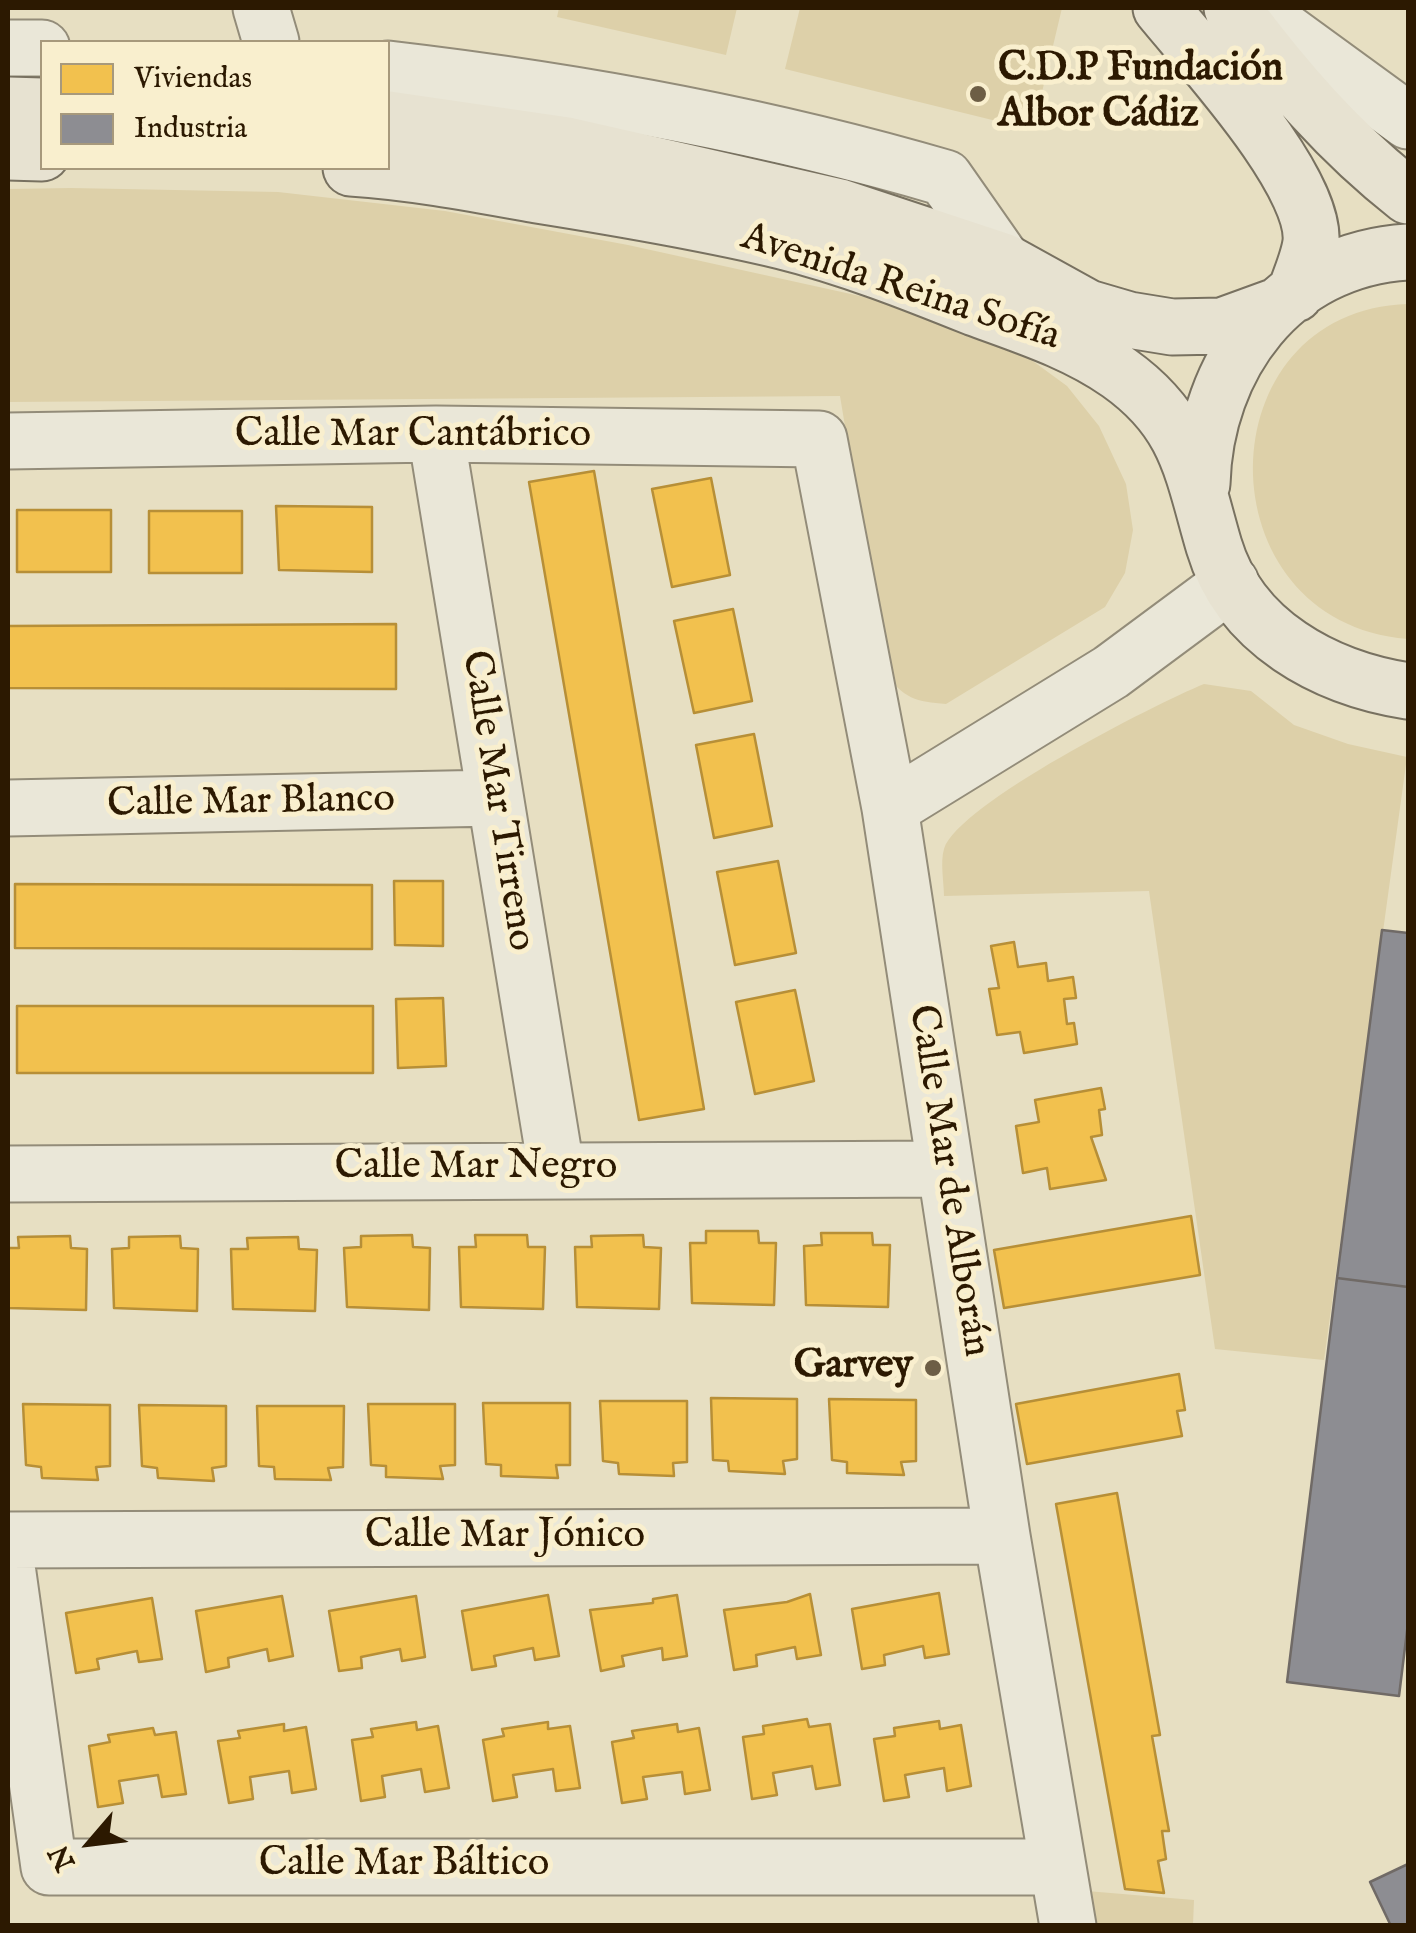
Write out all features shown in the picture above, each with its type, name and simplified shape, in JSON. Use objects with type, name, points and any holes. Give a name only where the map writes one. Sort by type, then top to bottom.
[{"type":"main road","points":[[1161,8],[1284,166],[1307,212],[1311,241],[1286,300]]},
{"type":"main road","points":[[1232,8],[1289,86],[1372,167],[1408,196]]},
{"type":"main road","points":[[8,106],[40,106]]},
{"type":"main road","name":"Avenida Reina Sofía","points":[[390,118],[567,144],[820,202],[1002,261],[1088,308],[1144,322],[1222,326],[1286,300],[1316,280],[1362,262],[1408,252]]},
{"type":"main road","points":[[8,152],[40,153]]},
{"type":"main road","name":"Avenida Reina Sofía","points":[[364,170],[598,205],[784,242],[932,291],[1069,344],[1120,374],[1174,423],[1202,492],[1215,549],[1232,583],[1273,634],[1316,665],[1362,683],[1408,690]]},
{"type":"main road","name":"Avenida Reina Sofía","points":[[1202,492],[1203,443],[1214,398],[1238,350],[1286,300]]},
{"type":"street","points":[[261,8],[270,40]]},
{"type":"street","points":[[1252,8],[1408,121]]},
{"type":"street","points":[[8,48],[40,48]]},
{"type":"street","points":[[390,69],[556,89],[755,127],[945,178],[1002,261]]},
{"type":"street","name":"Calle Mar Cantábrico","points":[[8,441],[436,434],[819,438]]},
{"type":"street","name":"Calle Mar Tirreno","points":[[436,434],[556,1168]]},
{"type":"street","name":"Calle Mar de Alborán","points":[[819,438],[890,808],[1002,1536],[1068,1926]]},
{"type":"street","points":[[890,808],[1111,672],[1232,583]]},
{"type":"street","name":"Calle Mar Blanco","points":[[8,808],[495,798]]},
{"type":"street","name":"Calle Mar Negro","points":[[8,1174],[556,1168],[945,1169]]},
{"type":"street","name":"Calle Mar Jónico","points":[[8,1540],[1002,1536]]},
{"type":"street","name":"Calle Mar Báltico","points":[[8,1573],[48,1867],[1058,1867]]},
{"type":"shaded area","points":[[559,8],[737,8],[726,55],[557,17]]},
{"type":"shaded area","points":[[800,8],[1062,8],[1033,130],[785,69]]},
{"type":"shaded area","points":[[8,189],[278,192],[445,211],[628,245],[869,298],[1015,348],[1067,386],[1099,426],[1126,484],[1133,530],[1125,573],[1105,607],[946,704],[927,702],[904,693],[886,673],[840,396],[8,402]]},
{"type":"shaded area","points":[[1408,304],[1408,639],[1340,620],[1291,580],[1263,527],[1253,467],[1263,408],[1292,356],[1341,319]]},
{"type":"shaded area","points":[[1204,684],[1251,691],[1294,725],[1348,744],[1407,757],[1324,1360],[1215,1349],[1149,891],[944,896],[944,849],[957,830],[984,807],[1061,757]]},
{"type":"shaded area","points":[[1063,1889],[1194,1900],[1193,1925],[1068,1925]]},
{"type":"building: Viviendas","points":[[594,471],[704,1109],[639,1120],[529,482]]},
{"type":"building: Viviendas","points":[[711,478],[730,575],[672,587],[652,489]]},
{"type":"building: Viviendas","points":[[276,506],[372,507],[372,572],[279,570]]},
{"type":"building: Viviendas","points":[[17,510],[111,510],[111,572],[17,572]]},
{"type":"building: Viviendas","points":[[149,511],[242,511],[242,573],[149,573]]},
{"type":"building: Viviendas","points":[[733,609],[752,701],[694,713],[674,621]]},
{"type":"building: Viviendas","points":[[396,624],[396,689],[8,688],[8,626]]},
{"type":"building: Viviendas","points":[[754,734],[772,826],[714,838],[696,745]]},
{"type":"building: Viviendas","points":[[778,861],[796,953],[735,965],[717,872]]},
{"type":"building: Viviendas","points":[[394,881],[443,881],[443,946],[395,945]]},
{"type":"building: Viviendas","points":[[15,884],[372,885],[372,949],[15,948]]},
{"type":"building: Viviendas","points":[[1014,942],[1018,967],[1046,963],[1048,981],[1073,977],[1076,998],[1064,999],[1067,1024],[1074,1023],[1077,1044],[1024,1053],[1020,1032],[997,1035],[989,989],[999,988],[991,946]]},
{"type":"building: Viviendas","points":[[795,990],[814,1081],[755,1094],[736,1002]]},
{"type":"building: Viviendas","points":[[443,998],[446,1066],[398,1068],[396,999]]},
{"type":"building: Viviendas","points":[[17,1006],[373,1006],[373,1073],[17,1073]]},
{"type":"building: Viviendas","points":[[1101,1088],[1105,1109],[1099,1110],[1102,1135],[1091,1137],[1106,1180],[1050,1189],[1047,1168],[1023,1173],[1016,1126],[1039,1122],[1035,1100]]},
{"type":"building: Viviendas","points":[[1191,1216],[1200,1275],[1004,1308],[994,1250]]},
{"type":"building: Viviendas","points":[[706,1231],[758,1231],[759,1243],[776,1243],[774,1305],[692,1303],[690,1243],[706,1243]]},
{"type":"building: Viviendas","points":[[821,1233],[872,1233],[873,1245],[890,1245],[888,1307],[806,1305],[804,1246],[822,1245]]},
{"type":"building: Viviendas","points":[[412,1235],[413,1247],[430,1248],[429,1310],[347,1307],[344,1248],[361,1247],[361,1236]]},
{"type":"building: Viviendas","points":[[475,1235],[527,1235],[528,1247],[545,1247],[543,1309],[461,1307],[459,1247],[476,1247]]},
{"type":"building: Viviendas","points":[[643,1235],[644,1247],[661,1248],[659,1309],[577,1307],[575,1247],[592,1247],[591,1236]]},
{"type":"building: Viviendas","points":[[70,1236],[71,1248],[87,1249],[86,1310],[8,1308],[8,1248],[19,1248],[18,1237]]},
{"type":"building: Viviendas","points":[[180,1236],[181,1248],[198,1249],[197,1311],[114,1308],[112,1249],[129,1248],[129,1237]]},
{"type":"building: Viviendas","points":[[298,1237],[299,1249],[317,1250],[315,1311],[233,1309],[231,1249],[248,1249],[247,1238]]},
{"type":"building: Viviendas","points":[[1179,1374],[1185,1410],[1177,1411],[1182,1436],[1027,1464],[1016,1404]]},
{"type":"building: Viviendas","points":[[711,1398],[797,1399],[797,1459],[783,1461],[785,1474],[729,1471],[728,1461],[713,1460]]},
{"type":"building: Viviendas","points":[[829,1399],[916,1400],[916,1461],[901,1462],[904,1475],[847,1473],[847,1462],[832,1460]]},
{"type":"building: Viviendas","points":[[600,1401],[687,1401],[687,1462],[673,1463],[674,1476],[619,1474],[618,1463],[603,1461]]},
{"type":"building: Viviendas","points":[[483,1403],[570,1403],[570,1465],[556,1465],[558,1478],[501,1476],[501,1465],[486,1464]]},
{"type":"building: Viviendas","points":[[23,1404],[110,1405],[110,1466],[96,1467],[98,1480],[42,1478],[41,1467],[26,1465]]},
{"type":"building: Viviendas","points":[[368,1404],[455,1404],[455,1465],[440,1466],[443,1479],[386,1477],[386,1466],[371,1465]]},
{"type":"building: Viviendas","points":[[139,1405],[226,1406],[226,1466],[212,1468],[214,1481],[158,1478],[157,1468],[142,1466]]},
{"type":"building: Viviendas","points":[[257,1406],[344,1406],[343,1467],[328,1468],[331,1480],[275,1479],[274,1467],[259,1466]]},
{"type":"building: Viviendas","points":[[1117,1493],[1160,1735],[1152,1736],[1169,1831],[1162,1831],[1166,1859],[1158,1861],[1164,1893],[1125,1889],[1056,1504]]},
{"type":"building: Viviendas","points":[[939,1593],[949,1654],[925,1658],[923,1646],[884,1655],[885,1665],[862,1669],[852,1609]]},
{"type":"building: Viviendas","points":[[810,1594],[821,1655],[797,1659],[795,1647],[756,1655],[757,1666],[734,1670],[724,1610],[787,1602]]},
{"type":"building: Viviendas","points":[[548,1595],[559,1656],[535,1660],[533,1648],[494,1656],[496,1666],[472,1670],[462,1611]]},
{"type":"building: Viviendas","points":[[677,1595],[687,1656],[663,1660],[662,1648],[622,1656],[624,1666],[601,1671],[590,1610],[653,1603],[653,1599]]},
{"type":"building: Viviendas","points":[[282,1596],[293,1656],[269,1661],[267,1649],[228,1658],[229,1667],[206,1672],[196,1611]]},
{"type":"building: Viviendas","points":[[416,1596],[425,1657],[402,1661],[400,1649],[361,1657],[362,1668],[339,1671],[329,1611]]},
{"type":"building: Viviendas","points":[[152,1598],[162,1659],[139,1662],[137,1651],[97,1659],[99,1669],[76,1673],[66,1613]]},
{"type":"building: Viviendas","points":[[807,1719],[809,1727],[830,1724],[840,1785],[816,1789],[812,1766],[773,1773],[777,1795],[752,1799],[743,1737],[764,1734],[763,1726]]},
{"type":"building: Viviendas","points":[[939,1721],[940,1729],[961,1725],[971,1786],[947,1791],[944,1768],[905,1775],[909,1797],[884,1801],[874,1739],[895,1736],[894,1728]]},
{"type":"building: Viviendas","points":[[416,1722],[417,1730],[438,1726],[449,1788],[425,1792],[421,1769],[382,1776],[385,1797],[361,1801],[352,1740],[373,1737],[371,1729]]},
{"type":"building: Viviendas","points":[[548,1722],[548,1729],[570,1726],[580,1788],[556,1791],[553,1769],[513,1775],[517,1797],[493,1801],[483,1740],[504,1736],[502,1729]]},
{"type":"building: Viviendas","points":[[284,1724],[284,1731],[306,1727],[316,1789],[292,1793],[289,1771],[250,1777],[253,1799],[229,1803],[218,1741],[240,1738],[238,1731]]},
{"type":"building: Viviendas","points":[[677,1724],[678,1732],[699,1728],[710,1790],[685,1794],[682,1772],[643,1777],[647,1799],[622,1803],[612,1742],[634,1738],[632,1731]]},
{"type":"building: Viviendas","points":[[153,1728],[155,1735],[176,1732],[186,1794],[162,1797],[158,1775],[119,1781],[123,1803],[98,1807],[89,1746],[110,1742],[108,1735]]},
{"type":"building: Industria","points":[[1382,930],[1408,933],[1408,1287],[1337,1278]]},
{"type":"building: Industria","points":[[1337,1278],[1408,1287],[1408,1623],[1399,1696],[1287,1682]]},
{"type":"building: Industria","points":[[1408,1864],[1408,1926],[1391,1926],[1370,1882]]},
{"type":"place","name":"C.D.P Fundación Albor Cádiz","points":[[978,94]]},
{"type":"place","name":"Garvey","points":[[933,1368]]}]
